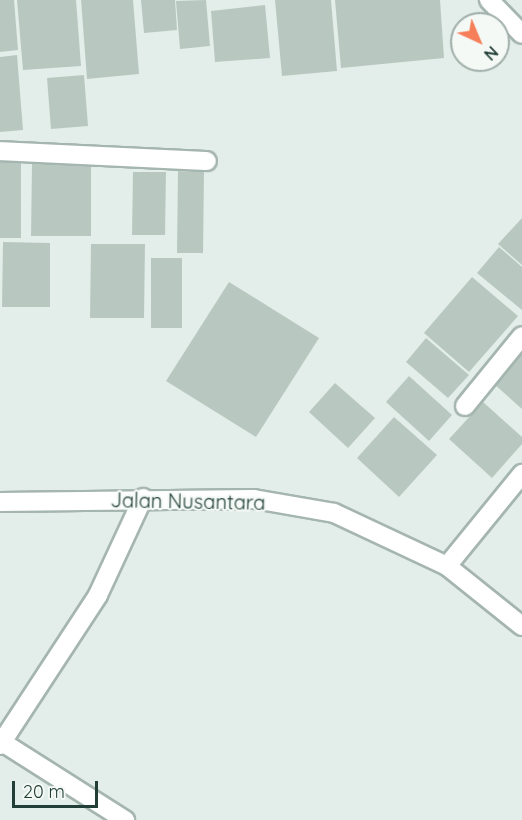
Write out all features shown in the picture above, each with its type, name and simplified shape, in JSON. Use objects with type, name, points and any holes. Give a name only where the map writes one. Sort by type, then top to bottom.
[{"type":"street","points":[[489,0],[522,34]]},
{"type":"street","points":[[0,151],[207,161]]},
{"type":"street","points":[[465,406],[522,336]]},
{"type":"street","points":[[447,566],[522,474]]},
{"type":"street","points":[[125,820],[1,743],[98,595],[143,498]]},
{"type":"street","name":"Jalan Nusantara","points":[[0,502],[143,498],[254,499],[334,513],[447,566],[522,626]]},
{"type":"building","points":[[0,0],[14,0],[18,50],[0,52]]},
{"type":"building","points":[[17,0],[76,0],[81,66],[23,70]]},
{"type":"building","points":[[81,0],[133,0],[139,74],[87,79]]},
{"type":"building","points":[[141,0],[175,0],[177,30],[144,33]]},
{"type":"building","points":[[206,0],[210,46],[180,49],[176,1]]},
{"type":"building","points":[[275,0],[331,0],[337,71],[282,76]]},
{"type":"building","points":[[335,0],[440,0],[444,58],[341,68]]},
{"type":"building","points":[[265,5],[270,58],[215,62],[211,11]]},
{"type":"building","points":[[17,55],[23,130],[0,132],[0,57]]},
{"type":"building","points":[[84,75],[88,126],[51,129],[47,78]]},
{"type":"building","points":[[0,161],[21,161],[21,238],[0,238]]},
{"type":"building","points":[[32,164],[91,164],[91,236],[31,236]]},
{"type":"building","points":[[178,171],[204,172],[203,253],[177,253]]},
{"type":"building","points":[[133,172],[166,172],[165,235],[132,235]]},
{"type":"building","points":[[522,218],[522,265],[498,244]]},
{"type":"building","points":[[3,242],[50,243],[50,307],[2,307]]},
{"type":"building","points":[[91,244],[145,244],[144,318],[90,318]]},
{"type":"building","points":[[499,247],[522,267],[522,310],[477,273]]},
{"type":"building","points":[[151,258],[182,258],[182,328],[151,328]]},
{"type":"building","points":[[472,277],[518,316],[469,372],[424,333]]},
{"type":"building","points":[[229,282],[319,338],[256,437],[166,381]]},
{"type":"building","points":[[426,338],[469,375],[448,398],[406,362]]},
{"type":"building","points":[[522,352],[522,409],[494,384]]},
{"type":"building","points":[[409,376],[452,415],[429,441],[386,402]]},
{"type":"building","points":[[335,383],[375,418],[348,448],[309,412]]},
{"type":"building","points":[[483,402],[522,437],[522,444],[492,478],[449,439]]},
{"type":"building","points":[[394,417],[437,455],[399,497],[357,458]]}]
